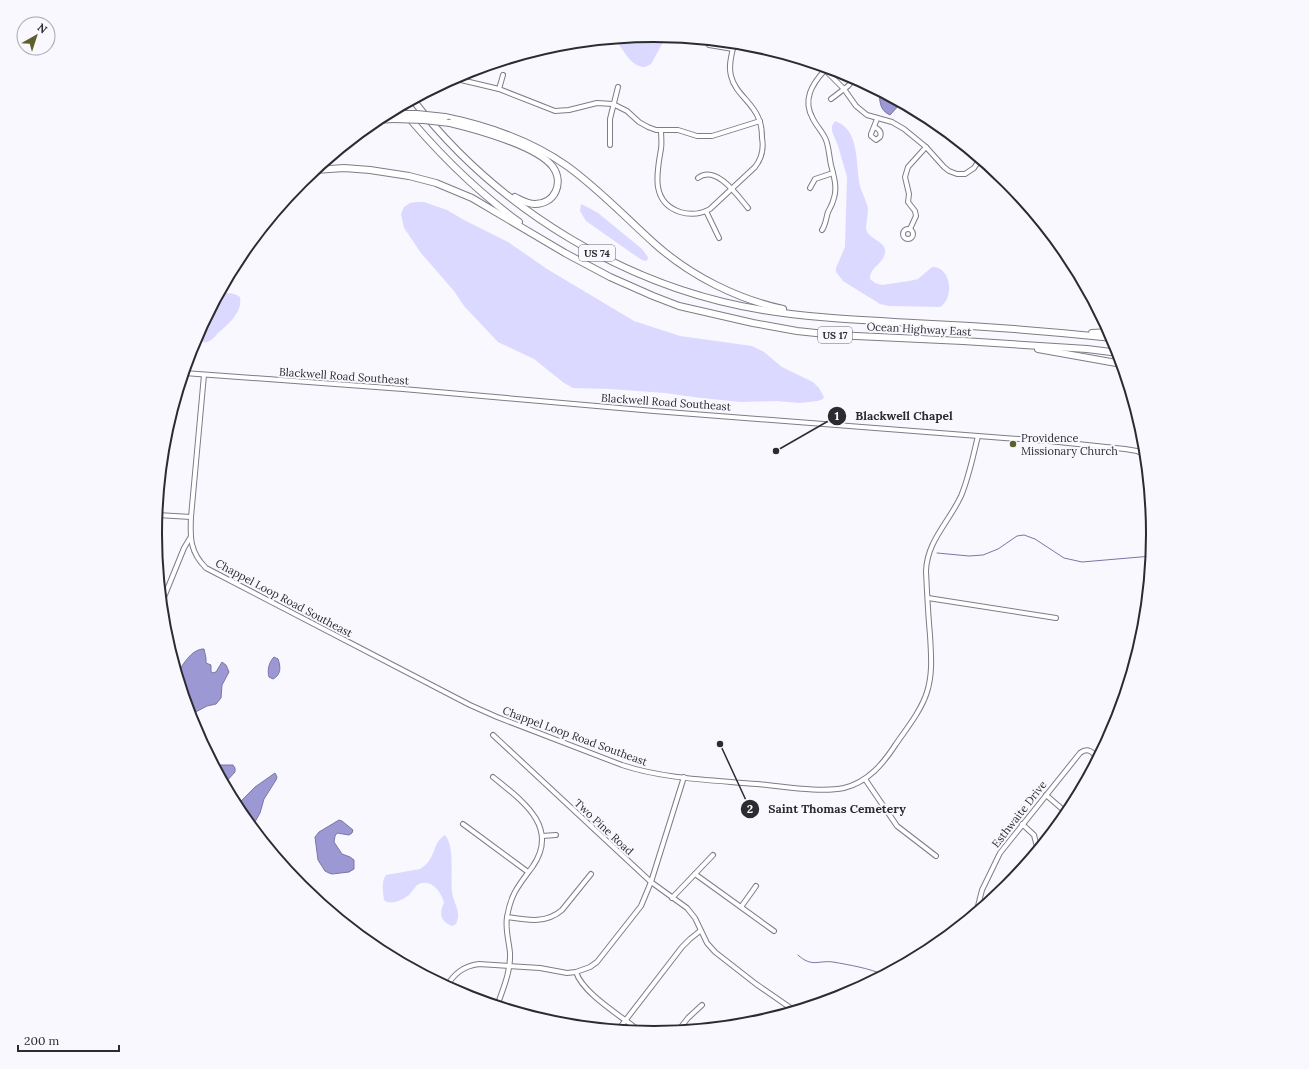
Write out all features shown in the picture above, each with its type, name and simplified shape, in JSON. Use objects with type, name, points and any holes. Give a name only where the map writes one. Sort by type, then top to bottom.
[{"type":"highway","name":"US 74","points":[[416,104],[450,143],[488,178],[526,209],[572,239],[645,275],[694,293],[736,304],[781,313],[822,317]]},
{"type":"highway","name":"US 74","points":[[403,111],[432,145],[476,187],[516,219],[565,253]]},
{"type":"highway","points":[[398,114],[445,117],[496,130],[530,144],[559,160],[595,188],[661,249],[709,282],[737,295],[763,304],[822,317]]},
{"type":"highway","points":[[390,119],[424,120],[450,123],[519,145],[547,161],[553,168],[558,181],[557,189],[552,197],[545,202],[535,204],[519,199],[488,178]]},
{"type":"highway","points":[[324,169],[344,168],[370,170],[409,176],[436,184],[478,201],[565,253]]},
{"type":"highway","name":"Ocean Highway East","points":[[565,253],[610,276],[679,306],[797,332],[963,341],[1087,349],[1112,352]]},
{"type":"highway","name":"Ocean Highway East","points":[[822,317],[1106,337]]},
{"type":"highway","points":[[1045,332],[1103,332]]},
{"type":"highway","points":[[1007,344],[1116,363]]},
{"type":"street","points":[[662,130],[656,175],[657,185],[660,195],[666,203],[679,212],[693,214],[706,211],[714,206],[752,170],[760,159],[763,147],[760,121],[754,109],[738,90],[733,81],[730,67],[733,49],[710,45]]},
{"type":"street","points":[[822,230],[835,197],[836,186],[828,145],[822,132],[813,120],[808,106],[810,90],[814,82],[823,72]]},
{"type":"street","points":[[829,74],[844,89],[856,106],[867,115],[892,122],[904,129],[926,147],[944,167],[956,174],[961,175],[970,171],[977,162]]},
{"type":"street","points":[[499,89],[503,75]]},
{"type":"street","points":[[463,80],[499,89],[556,111],[569,110],[597,103],[613,104],[627,111],[648,127],[662,130],[674,130],[697,136],[706,137],[716,135],[760,121]]},
{"type":"street","points":[[832,99],[850,82]]},
{"type":"street","points":[[610,145],[609,124],[618,87]]},
{"type":"street","points":[[874,127],[877,119]]},
{"type":"street","points":[[910,229],[916,216],[908,202],[909,194],[905,177],[908,167],[926,147]]},
{"type":"street","points":[[810,188],[816,179],[833,173]]},
{"type":"street","points":[[698,178],[705,175],[712,175],[720,179],[748,208]]},
{"type":"street","points":[[706,211],[719,238]]},
{"type":"street","name":"Blackwell Road Southeast","points":[[189,373],[404,389],[647,410],[1049,441],[1125,449],[1140,452]]},
{"type":"street","name":"Chappel Loop Road Southeast","points":[[204,375],[190,538],[191,544],[198,558],[206,568],[470,705],[497,717],[622,765],[649,772],[684,777],[782,787],[830,790],[844,788],[865,779],[877,769],[888,756],[921,706],[927,692],[931,673],[926,571],[927,558],[936,536],[961,496],[968,476],[978,436]]},
{"type":"street","points":[[163,515],[191,517]]},
{"type":"street","points":[[165,593],[184,548],[190,538]]},
{"type":"street","points":[[928,598],[1056,618]]},
{"type":"street","name":"Two Pine Road","points":[[493,735],[651,882],[690,912],[706,943],[719,956],[790,1008]]},
{"type":"street","name":"Esthwaite Drive","points":[[978,906],[982,890],[1001,850],[1082,752],[1085,750],[1090,751],[1094,755]]},
{"type":"street","points":[[494,777],[530,809],[537,819],[542,836],[541,848],[534,864],[520,882],[510,901],[506,930],[510,952],[510,966],[498,1002]]},
{"type":"street","points":[[450,982],[459,971],[478,964],[540,968],[567,973],[576,972],[590,967],[603,957],[642,906],[684,777]]},
{"type":"street","points":[[865,779],[897,826],[936,856]]},
{"type":"street","points":[[1046,794],[1063,809]]},
{"type":"street","points":[[462,824],[528,872]]},
{"type":"street","points":[[1022,824],[1034,835],[1037,844]]},
{"type":"street","points":[[542,836],[556,835]]},
{"type":"street","points":[[672,898],[713,855]]},
{"type":"street","points":[[507,917],[532,921],[557,915],[591,874]]},
{"type":"street","points":[[695,874],[774,931]]},
{"type":"street","points":[[741,907],[756,886]]},
{"type":"street","points":[[621,1026],[682,947],[700,931]]},
{"type":"street","points":[[576,972],[579,980],[587,990],[634,1026]]},
{"type":"street","points":[[682,1026],[702,1005]]},
{"type":"shaded area","points":[[665,42],[662,44],[651,64],[645,67],[635,64],[618,43]]},
{"type":"shaded area","points":[[880,97],[898,106],[890,115],[884,111]]},
{"type":"shaded area","points":[[835,121],[849,132],[853,140],[860,186],[868,209],[867,232],[883,245],[885,249],[884,257],[872,271],[870,279],[875,283],[882,285],[909,281],[918,279],[932,267],[938,268],[947,277],[949,283],[948,297],[945,303],[940,307],[889,306],[880,304],[843,281],[836,272],[836,268],[845,247],[847,177],[832,131],[832,126]]},
{"type":"shaded area","points":[[424,202],[447,210],[508,242],[547,269],[634,321],[680,336],[752,346],[764,352],[782,367],[813,382],[819,388],[824,397],[818,401],[799,403],[777,401],[741,402],[665,393],[573,388],[564,383],[534,359],[498,342],[464,306],[454,291],[421,253],[404,228],[401,214],[404,207],[410,203]]},
{"type":"shaded area","points":[[581,204],[598,213],[642,249],[648,257],[647,261],[642,260],[586,221],[580,211]]},
{"type":"shaded area","points":[[225,293],[238,295],[240,297],[240,303],[237,313],[214,338],[206,342],[201,342]]},
{"type":"shaded area","points":[[204,649],[206,663],[211,665],[212,673],[216,672],[222,662],[226,665],[229,672],[222,685],[221,698],[216,704],[207,706],[195,712],[181,668],[191,655],[198,650]]},
{"type":"shaded area","points":[[274,657],[278,659],[280,668],[278,675],[273,679],[269,677],[268,669]]},
{"type":"shaded area","points":[[220,765],[233,765],[235,772],[228,780]]},
{"type":"shaded area","points":[[275,773],[277,777],[276,780],[264,799],[260,813],[255,822],[241,801],[255,787]]},
{"type":"shaded area","points":[[339,820],[353,830],[349,835],[337,833],[334,842],[342,854],[354,860],[354,869],[349,872],[332,874],[325,871],[318,860],[315,837],[319,832]]},
{"type":"shaded area","points":[[445,835],[450,848],[452,890],[458,914],[456,924],[452,926],[443,919],[441,910],[444,903],[443,899],[438,890],[431,884],[422,883],[417,885],[409,895],[393,902],[387,902],[384,900],[383,890],[383,881],[386,875],[420,869],[429,861],[438,843]]},
{"type":"waterway","points":[[937,553],[969,556],[983,555],[998,549],[1017,536],[1024,535],[1035,539],[1064,558],[1082,562],[1146,556]]},
{"type":"waterway","points":[[798,955],[807,961],[815,963],[833,962],[878,973]]},
{"type":"place","name":"Providence Missionary Church","points":[[1013,444]]},
{"type":"place","name":"Blackwell Chapel","points":[[776,451]]},
{"type":"place","name":"Saint Thomas Cemetery","points":[[720,744]]}]
